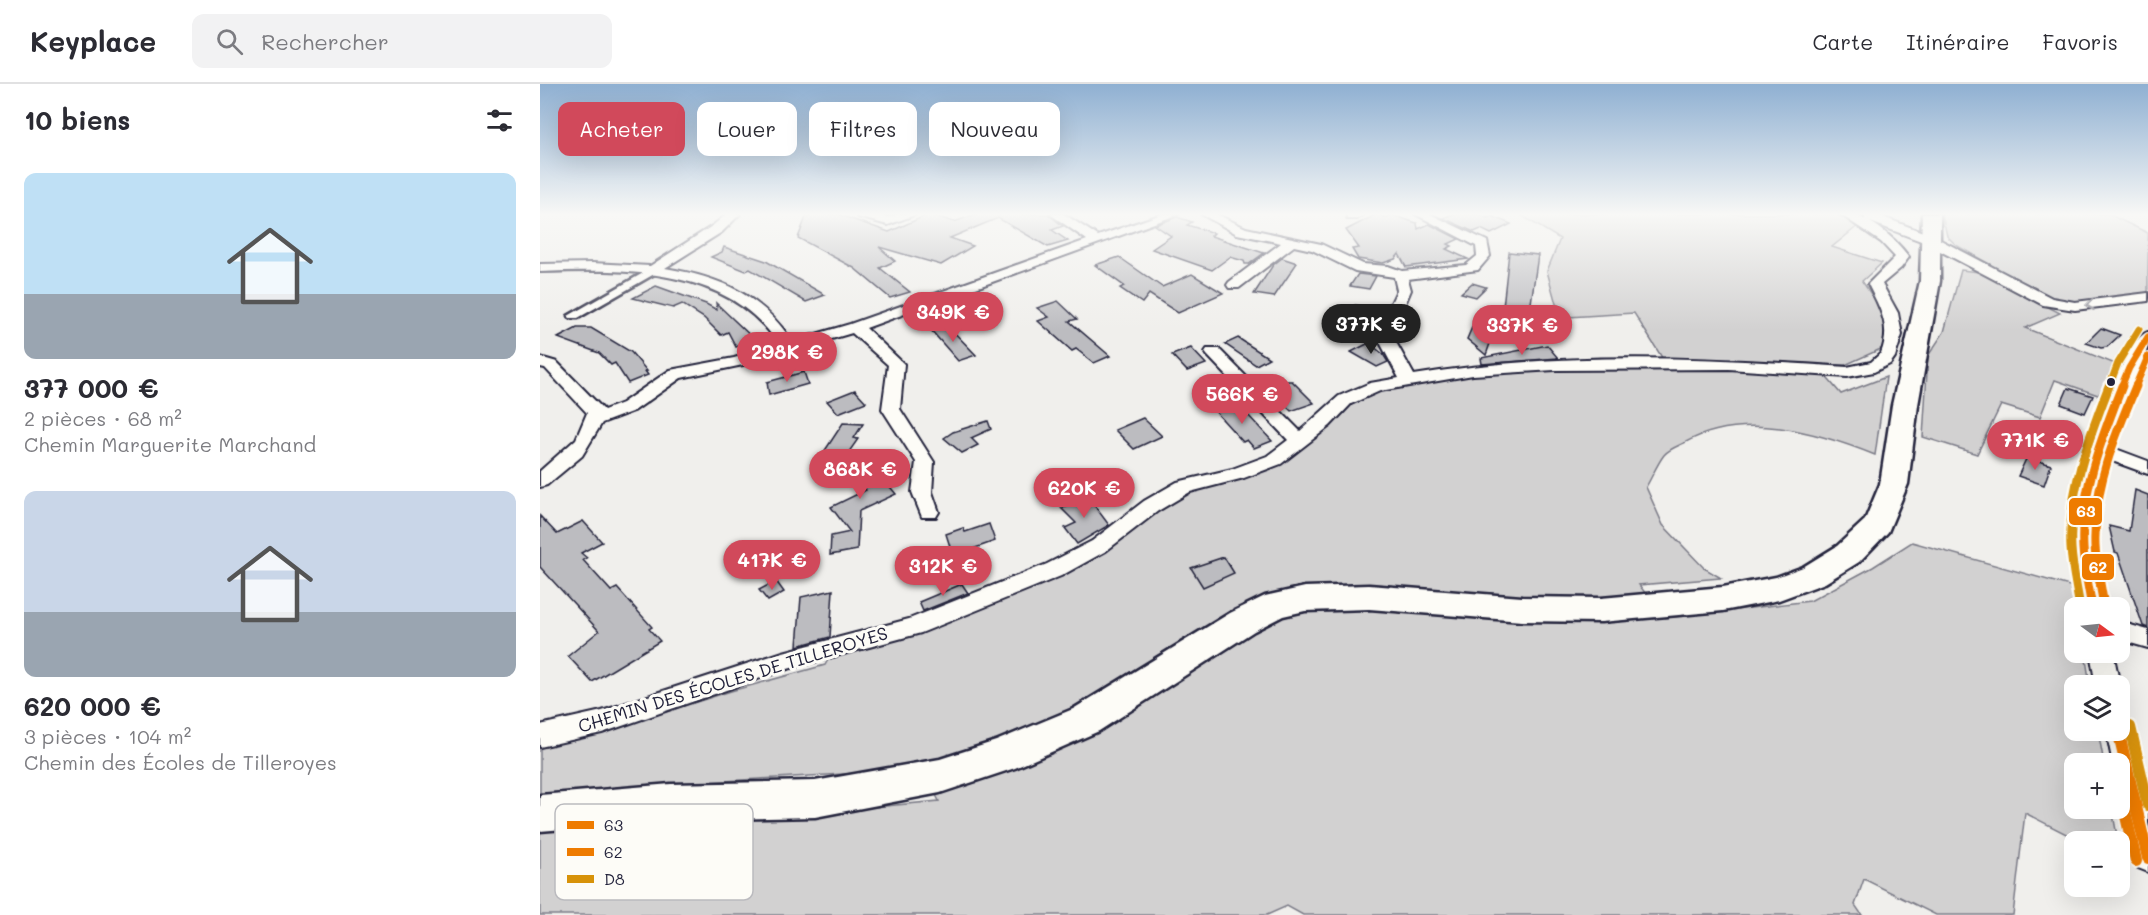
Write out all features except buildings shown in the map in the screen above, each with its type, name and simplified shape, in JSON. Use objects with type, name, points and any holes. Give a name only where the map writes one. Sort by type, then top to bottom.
[{"type":"main road","points":[[1905,405],[1902,389],[1925,253]]},
{"type":"main road","points":[[648,804],[815,799],[940,777],[1002,756],[1086,720],[1242,622],[1276,606],[1305,599],[1370,597],[1522,609],[1601,610],[1723,599],[1779,588],[1814,575],[1848,554],[1878,525],[1894,484],[1905,405],[1911,390],[1927,297],[1928,253]]},
{"type":"street","points":[[574,316],[680,253]]},
{"type":"street","points":[[595,420],[627,407],[676,374],[737,362],[789,348],[1064,253]]},
{"type":"street","points":[[1234,285],[1277,253]]},
{"type":"street","points":[[1330,253],[1360,268],[1388,270],[1400,275],[1469,269],[1477,266],[1483,260],[1484,253]]},
{"type":"street","name":"CHEMIN DES ÉCOLES DE TILLEROYES","points":[[540,736],[602,722],[783,661],[913,627],[1054,570],[1098,546],[1151,506],[1184,487],[1250,470],[1274,460],[1324,422],[1345,400],[1376,387],[1473,370],[1555,364],[1729,364],[1847,372],[1873,368],[1888,357],[1893,340],[1893,321],[1875,284],[1879,276],[1900,262],[1902,257],[1898,253]]},
{"type":"street","points":[[1960,253],[2038,298],[2058,305],[2075,306],[2148,297]]},
{"type":"street","points":[[540,268],[612,266],[687,277],[750,302],[768,317],[789,348]]},
{"type":"street","points":[[1400,275],[1404,290],[1384,335],[1408,380]]},
{"type":"street","points":[[855,327],[896,364],[891,409],[925,462],[922,492],[929,512]]},
{"type":"street","points":[[2090,597],[2082,561],[2080,530],[2084,501],[2097,450],[2125,380],[2148,338]]},
{"type":"street","points":[[1213,352],[1300,442]]},
{"type":"street","points":[[540,362],[551,365],[596,412],[595,420],[579,448],[540,481]]},
{"type":"street","points":[[2097,450],[2148,468]]},
{"type":"street","points":[[2130,634],[2148,639]]},
{"type":"street","points":[[2121,741],[2148,858]]},
{"type":"shaded area","points":[[1554,253],[1850,253],[1882,263],[1862,281],[1886,316],[1883,348],[1845,365],[1816,365],[1841,394],[1886,377],[1875,455],[1805,432],[1755,426],[1707,433],[1674,448],[1661,459],[1646,487],[1663,525],[1704,568],[1721,578],[1639,585],[1665,618],[1810,601],[1873,567],[1912,542],[2073,587],[2074,597],[2064,597],[2064,663],[2087,663],[2088,675],[2064,675],[2064,741],[2100,741],[2102,753],[2064,753],[2064,819],[2114,819],[2116,831],[2064,831],[2064,833],[2025,813],[2013,915],[1936,915],[1864,879],[1855,905],[1862,915],[1303,915],[1287,906],[1267,915],[540,915],[540,746],[589,736],[731,691],[825,665],[830,656],[898,639],[934,625],[1184,493],[1239,479],[1346,404],[1370,394],[1471,375],[1563,367],[1668,367],[1634,313],[1568,317],[1556,304],[1547,271]]},
{"type":"shaded area","points":[[1970,253],[2148,253],[2148,294],[2071,303],[2044,295]]},
{"type":"shaded area","points":[[1961,270],[1979,272],[2060,313],[2025,328],[2118,365],[2098,395],[2055,380],[2040,417],[2001,405],[1977,454],[1923,437],[1928,356],[1944,332]]},
{"type":"transit line","name":"D8","points":[[2078,597],[2071,547],[2075,489],[2086,446],[2118,363],[2139,329]]},
{"type":"transit line","name":"63","points":[[2090,597],[2083,547],[2087,491],[2097,450],[2129,368],[2148,337]]},
{"type":"transit line","name":"62","points":[[2103,597],[2095,547],[2098,493],[2108,454],[2148,357]]},
{"type":"transit line","name":"D8","points":[[2130,727],[2148,805]]},
{"type":"transit line","name":"63","points":[[2121,741],[2148,858]]},
{"type":"transit line","name":"62","points":[[2127,819],[2136,861]]}]
